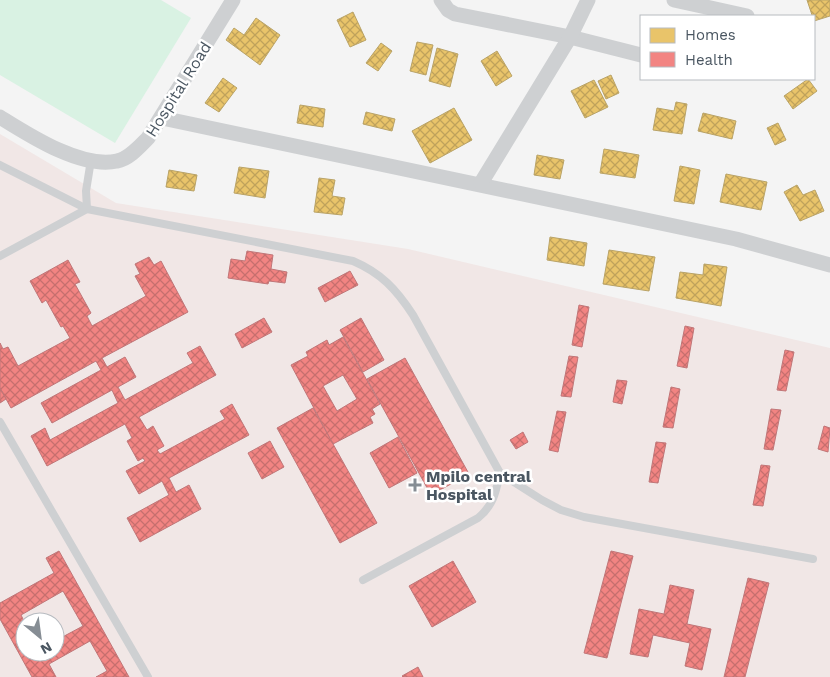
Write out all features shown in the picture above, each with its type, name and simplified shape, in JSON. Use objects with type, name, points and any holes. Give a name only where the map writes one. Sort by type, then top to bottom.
[{"type":"street","name":"Hospital Road","points":[[0,117],[44,143],[91,160],[118,161],[132,153],[148,138],[233,0]]},
{"type":"street","points":[[441,0],[448,10],[456,14],[570,37],[640,54]]},
{"type":"street","points":[[481,183],[570,37],[588,0]]},
{"type":"street","points":[[674,0],[742,15]]},
{"type":"street","points":[[162,118],[481,183],[736,239],[829,263]]},
{"type":"lane","points":[[87,210],[86,191],[91,160]]},
{"type":"lane","points":[[0,165],[87,210],[353,261],[371,268],[385,278],[399,293],[413,314],[500,472],[542,500],[561,510],[584,517],[813,559]]},
{"type":"lane","points":[[0,256],[87,210]]},
{"type":"lane","points":[[0,422],[148,677]]},
{"type":"lane","points":[[363,580],[478,518],[494,500],[500,472]]},
{"type":"shaded area","name":"Mpilo central Hospital","points":[[0,134],[116,203],[408,249],[830,348],[830,677],[0,677]]},
{"type":"green space","points":[[0,0],[161,0],[191,18],[115,143],[0,75]]},
{"type":"building: Homes","points":[[807,0],[830,0],[830,16],[815,21],[815,15],[812,15]]},
{"type":"building: Homes","points":[[353,12],[366,40],[350,47],[337,20]]},
{"type":"building: Homes","points":[[256,18],[280,35],[260,65],[226,40],[234,28],[244,35]]},
{"type":"building: Homes","points":[[417,42],[433,45],[426,75],[410,71]]},
{"type":"building: Homes","points":[[381,43],[392,51],[378,71],[366,63]]},
{"type":"building: Homes","points":[[437,48],[458,54],[450,87],[429,81]]},
{"type":"building: Homes","points":[[497,51],[512,76],[496,86],[481,61]]},
{"type":"building: Homes","points":[[611,75],[619,93],[606,99],[598,81]]},
{"type":"building: Homes","points":[[223,78],[237,88],[219,112],[205,103]]},
{"type":"building: Homes","points":[[594,80],[608,107],[585,118],[571,91]]},
{"type":"building: Homes","points":[[807,80],[809,80],[817,91],[793,109],[784,96]]},
{"type":"building: Homes","points":[[676,102],[687,104],[682,134],[653,130],[657,108],[674,111]]},
{"type":"building: Homes","points":[[300,105],[325,109],[323,127],[297,123]]},
{"type":"building: Homes","points":[[454,108],[472,140],[430,163],[412,131]]},
{"type":"building: Homes","points":[[366,112],[395,119],[392,131],[363,124]]},
{"type":"building: Homes","points":[[703,113],[736,121],[732,139],[698,131]]},
{"type":"building: Homes","points":[[778,123],[786,140],[775,145],[767,128]]},
{"type":"building: Homes","points":[[604,149],[639,155],[635,178],[600,173]]},
{"type":"building: Homes","points":[[537,155],[564,160],[560,179],[534,175]]},
{"type":"building: Homes","points":[[680,166],[700,170],[694,204],[674,201]]},
{"type":"building: Homes","points":[[239,167],[269,171],[265,198],[234,193]]},
{"type":"building: Homes","points":[[169,170],[197,175],[194,191],[166,187]]},
{"type":"building: Homes","points":[[726,174],[767,182],[761,210],[720,202]]},
{"type":"building: Homes","points":[[319,178],[335,180],[332,196],[345,198],[342,215],[314,212]]},
{"type":"building: Homes","points":[[797,185],[803,195],[815,190],[824,211],[800,221],[784,192]]},
{"type":"building: Homes","points":[[550,237],[587,243],[584,266],[547,260]]},
{"type":"building: Homes","points":[[609,250],[655,257],[649,291],[603,284]]},
{"type":"building: Homes","points":[[704,264],[727,267],[721,306],[676,298],[680,272],[703,275]]},
{"type":"building: Health","points":[[247,251],[273,255],[271,269],[287,272],[285,283],[269,281],[268,284],[228,278],[231,259],[245,261]]},
{"type":"building: Health","points":[[149,257],[154,265],[161,261],[188,312],[102,358],[107,367],[125,357],[136,377],[118,387],[125,400],[193,363],[187,353],[200,346],[216,375],[139,417],[147,430],[153,426],[164,446],[157,450],[160,454],[225,419],[220,411],[232,404],[249,435],[169,478],[176,492],[189,485],[201,509],[140,542],[127,518],[169,495],[162,481],[139,494],[126,471],[145,461],[143,458],[138,461],[127,441],[132,438],[125,424],[47,466],[31,436],[45,428],[50,440],[118,403],[112,390],[52,423],[41,403],[101,370],[96,361],[11,408],[0,388],[0,343],[3,349],[8,347],[18,366],[70,338],[63,326],[61,327],[46,300],[42,303],[30,281],[68,260],[80,282],[75,284],[91,313],[87,316],[92,326],[146,296],[135,276],[140,274],[135,264]]},
{"type":"building: Health","points":[[350,271],[358,285],[325,302],[318,288]]},
{"type":"building: Health","points":[[579,305],[589,307],[582,347],[572,345]]},
{"type":"building: Health","points":[[264,318],[272,332],[242,348],[235,334]]},
{"type":"building: Health","points":[[361,318],[384,360],[363,372],[340,330]]},
{"type":"building: Health","points":[[685,326],[694,328],[687,368],[677,366]]},
{"type":"building: Health","points":[[343,337],[380,404],[372,409],[375,414],[370,417],[373,423],[333,444],[291,365],[308,356],[306,352],[327,340],[329,345]],"holes":[[[343,375],[357,399],[337,411],[323,386]]]},
{"type":"building: Health","points":[[785,350],[794,352],[786,391],[777,390]]},
{"type":"building: Health","points":[[569,356],[578,357],[571,397],[561,396]]},
{"type":"building: Health","points":[[405,358],[469,474],[431,495],[367,379]]},
{"type":"building: Health","points":[[617,380],[627,381],[622,404],[613,402]]},
{"type":"building: Health","points":[[671,387],[680,389],[673,428],[663,427]]},
{"type":"building: Health","points":[[0,388],[6,399],[0,403]]},
{"type":"building: Health","points":[[313,408],[377,523],[340,543],[277,428]]},
{"type":"building: Health","points":[[771,409],[781,410],[773,450],[764,449]]},
{"type":"building: Health","points":[[557,411],[566,412],[558,452],[549,450]]},
{"type":"building: Health","points":[[824,426],[830,428],[828,452],[818,449]]},
{"type":"building: Health","points":[[523,432],[528,442],[516,449],[510,440]]},
{"type":"building: Health","points":[[398,437],[417,473],[389,488],[370,453]]},
{"type":"building: Health","points":[[270,441],[284,467],[262,479],[248,453]]},
{"type":"building: Health","points":[[656,442],[666,443],[658,483],[649,482]]},
{"type":"building: Health","points":[[761,465],[770,466],[763,506],[753,505]]},
{"type":"building: Health","points":[[59,551],[129,677],[96,677],[107,671],[90,641],[65,655],[65,636],[83,626],[63,591],[26,612],[15,612],[15,646],[0,619],[0,603],[54,573],[46,558]]},
{"type":"building: Health","points":[[611,551],[633,556],[607,658],[584,653]]},
{"type":"building: Health","points":[[453,561],[476,602],[432,627],[409,586]]},
{"type":"building: Health","points":[[748,578],[769,583],[745,677],[724,677]]},
{"type":"building: Health","points":[[670,585],[694,590],[687,624],[711,629],[702,670],[685,666],[690,643],[653,635],[648,657],[630,654],[639,609],[664,614]]},
{"type":"building: Health","points":[[24,662],[53,662],[49,664],[56,677],[32,677]]},
{"type":"building: Health","points":[[418,667],[423,677],[402,676]]},
{"type":"place","name":"Mpilo central Hospital","points":[[415,485]]}]
